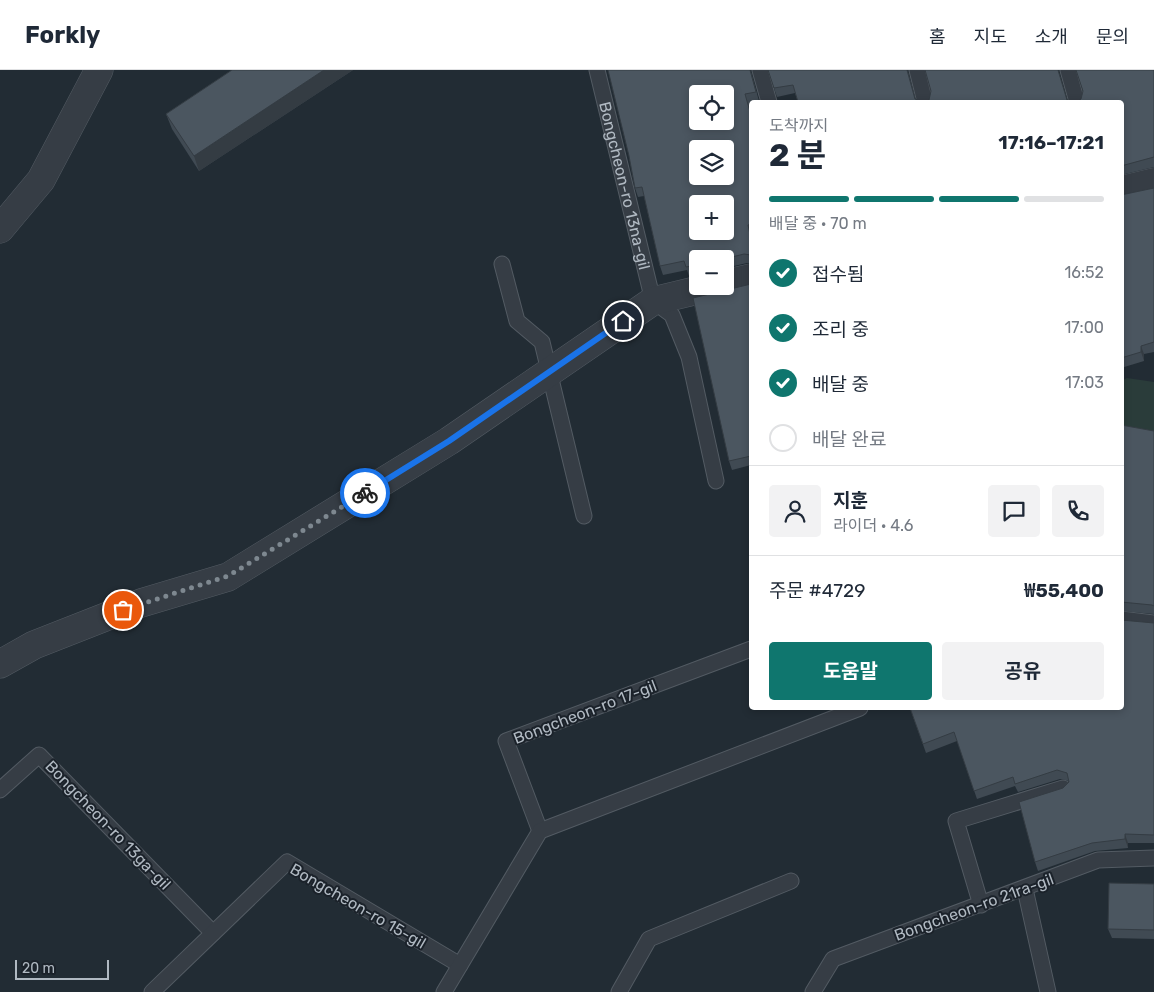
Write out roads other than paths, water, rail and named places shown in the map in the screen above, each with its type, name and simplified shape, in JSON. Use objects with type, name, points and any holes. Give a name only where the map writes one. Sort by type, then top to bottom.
[{"type":"street","points":[[0,229],[41,180],[99,70]]},
{"type":"street","points":[[1124,189],[1154,182]]},
{"type":"street","points":[[734,282],[749,278]]},
{"type":"street","points":[[0,664],[34,645],[141,603],[228,576],[449,441],[652,301],[689,292]]},
{"type":"lane","name":"Bongcheon-ro 13na-gil","points":[[597,70],[652,301]]},
{"type":"lane","points":[[760,70],[768,100]]},
{"type":"lane","points":[[917,70],[924,100]]},
{"type":"lane","points":[[1068,70],[1076,100]]},
{"type":"lane","points":[[502,264],[517,320],[542,342],[584,516]]},
{"type":"lane","points":[[652,301],[672,315],[689,356],[716,481]]},
{"type":"lane","points":[[1124,619],[1154,624]]},
{"type":"lane","name":"Bongcheon-ro 17-gil","points":[[540,831],[506,741],[749,650]]},
{"type":"lane","points":[[444,992],[540,831],[855,710]]},
{"type":"lane","name":"Bongcheon-ro 13ga-gil","points":[[0,790],[39,755],[213,933]]},
{"type":"lane","points":[[981,905],[956,821],[1062,788]]},
{"type":"lane","name":"Bongcheon-ro 21ra-gil","points":[[813,992],[833,959],[1025,889],[1098,860],[1154,858]]},
{"type":"lane","name":"Bongcheon-ro 15-gil","points":[[152,992],[287,862],[460,965]]},
{"type":"lane","points":[[620,992],[649,939],[791,881]]},
{"type":"lane","points":[[1025,889],[1048,992]]}]
